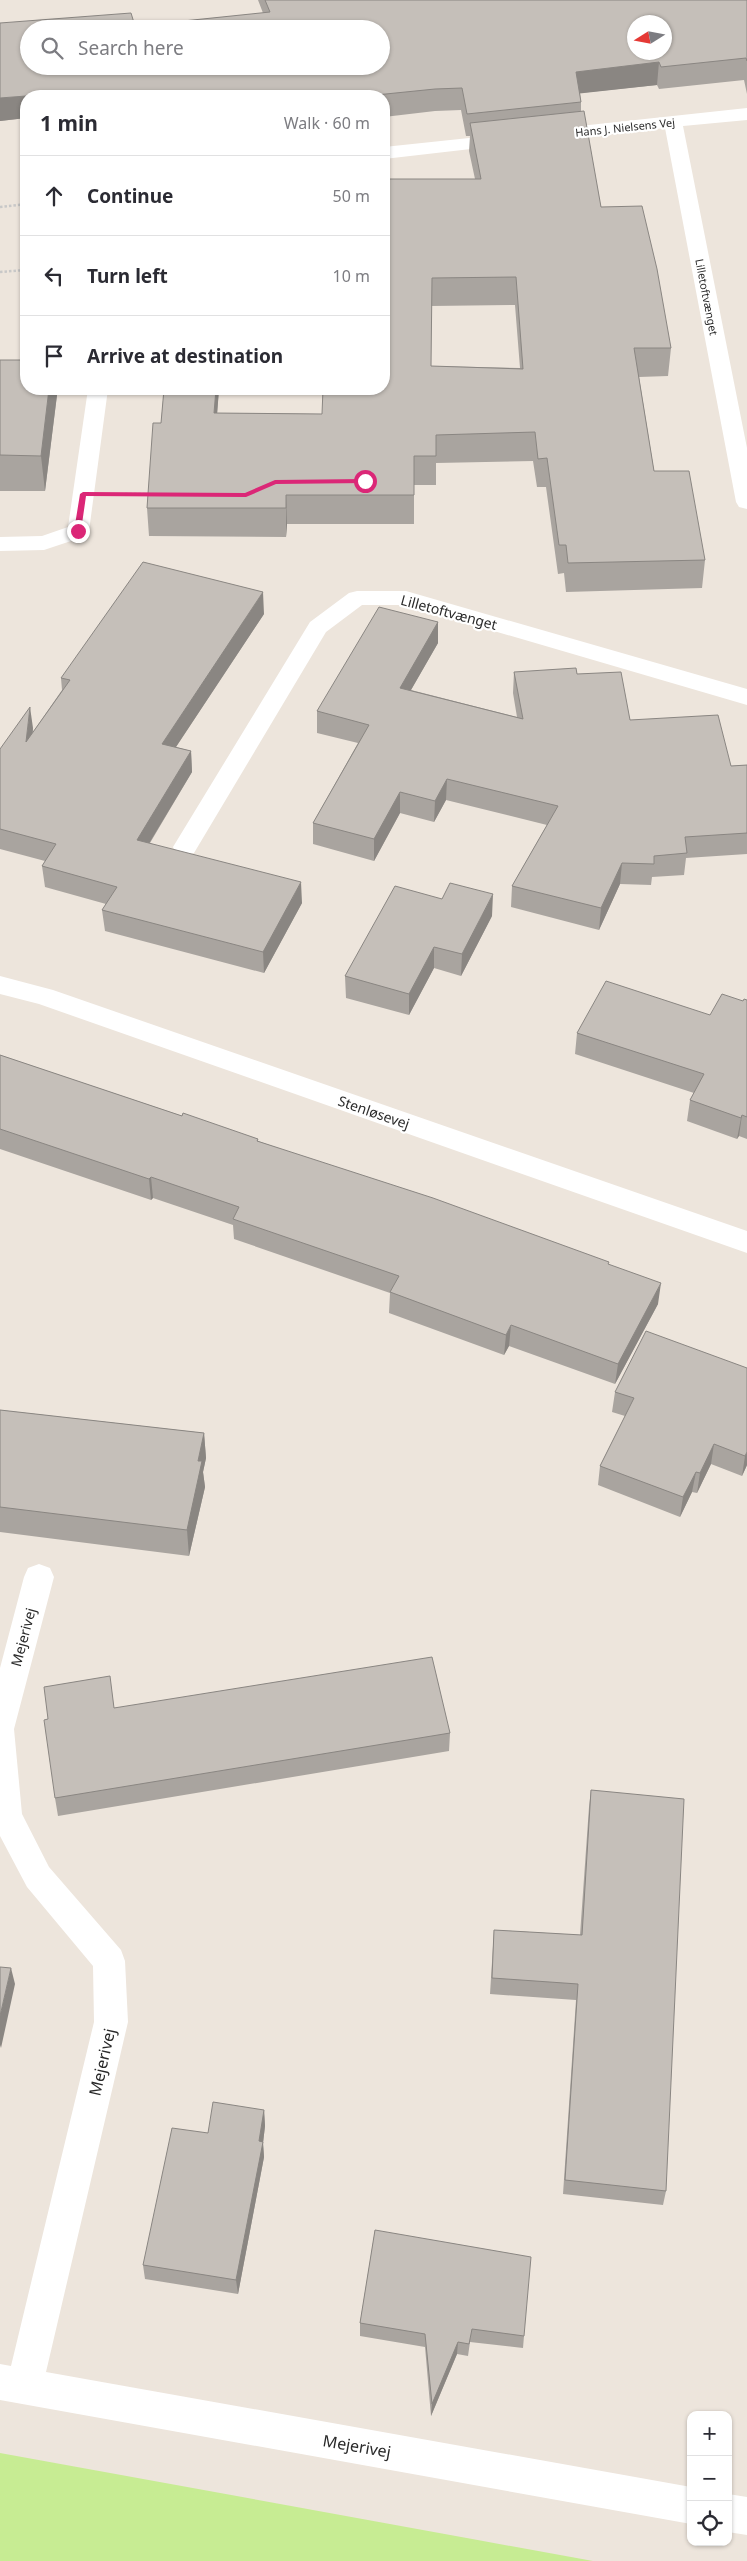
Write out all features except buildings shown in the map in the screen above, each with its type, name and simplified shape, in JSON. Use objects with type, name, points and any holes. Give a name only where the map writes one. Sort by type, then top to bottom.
[{"type":"street","name":"Hans J. Nielsens Vej","points":[[390,152],[747,114]]},
{"type":"street","name":"Lilletoftvænget","points":[[673,122],[747,502]]},
{"type":"street","points":[[0,544],[44,543],[78,531],[97,395]]},
{"type":"street","name":"Lilletoftvænget","points":[[185,847],[318,627],[357,598],[406,598],[747,697]]},
{"type":"street","name":"Stenløsevej","points":[[0,984],[44,996],[747,1242]]},
{"type":"street","name":"Mejerivej","points":[[0,1726],[39,1578]]},
{"type":"street","name":"Mejerivej","points":[[0,1732],[6,1816],[38,1877],[109,1961],[111,2022],[12,2385],[687,2505]]},
{"type":"street","points":[[732,2514],[747,2516]]},
{"type":"path","points":[[0,207],[20,205]]},
{"type":"path","points":[[0,272],[20,270]]},
{"type":"path","points":[[83,494],[160,494]]},
{"type":"green space","points":[[0,2453],[593,2561],[0,2561]]},
{"type":"route","points":[[78,531],[83,494],[246,495],[275,482],[365,481]]}]
